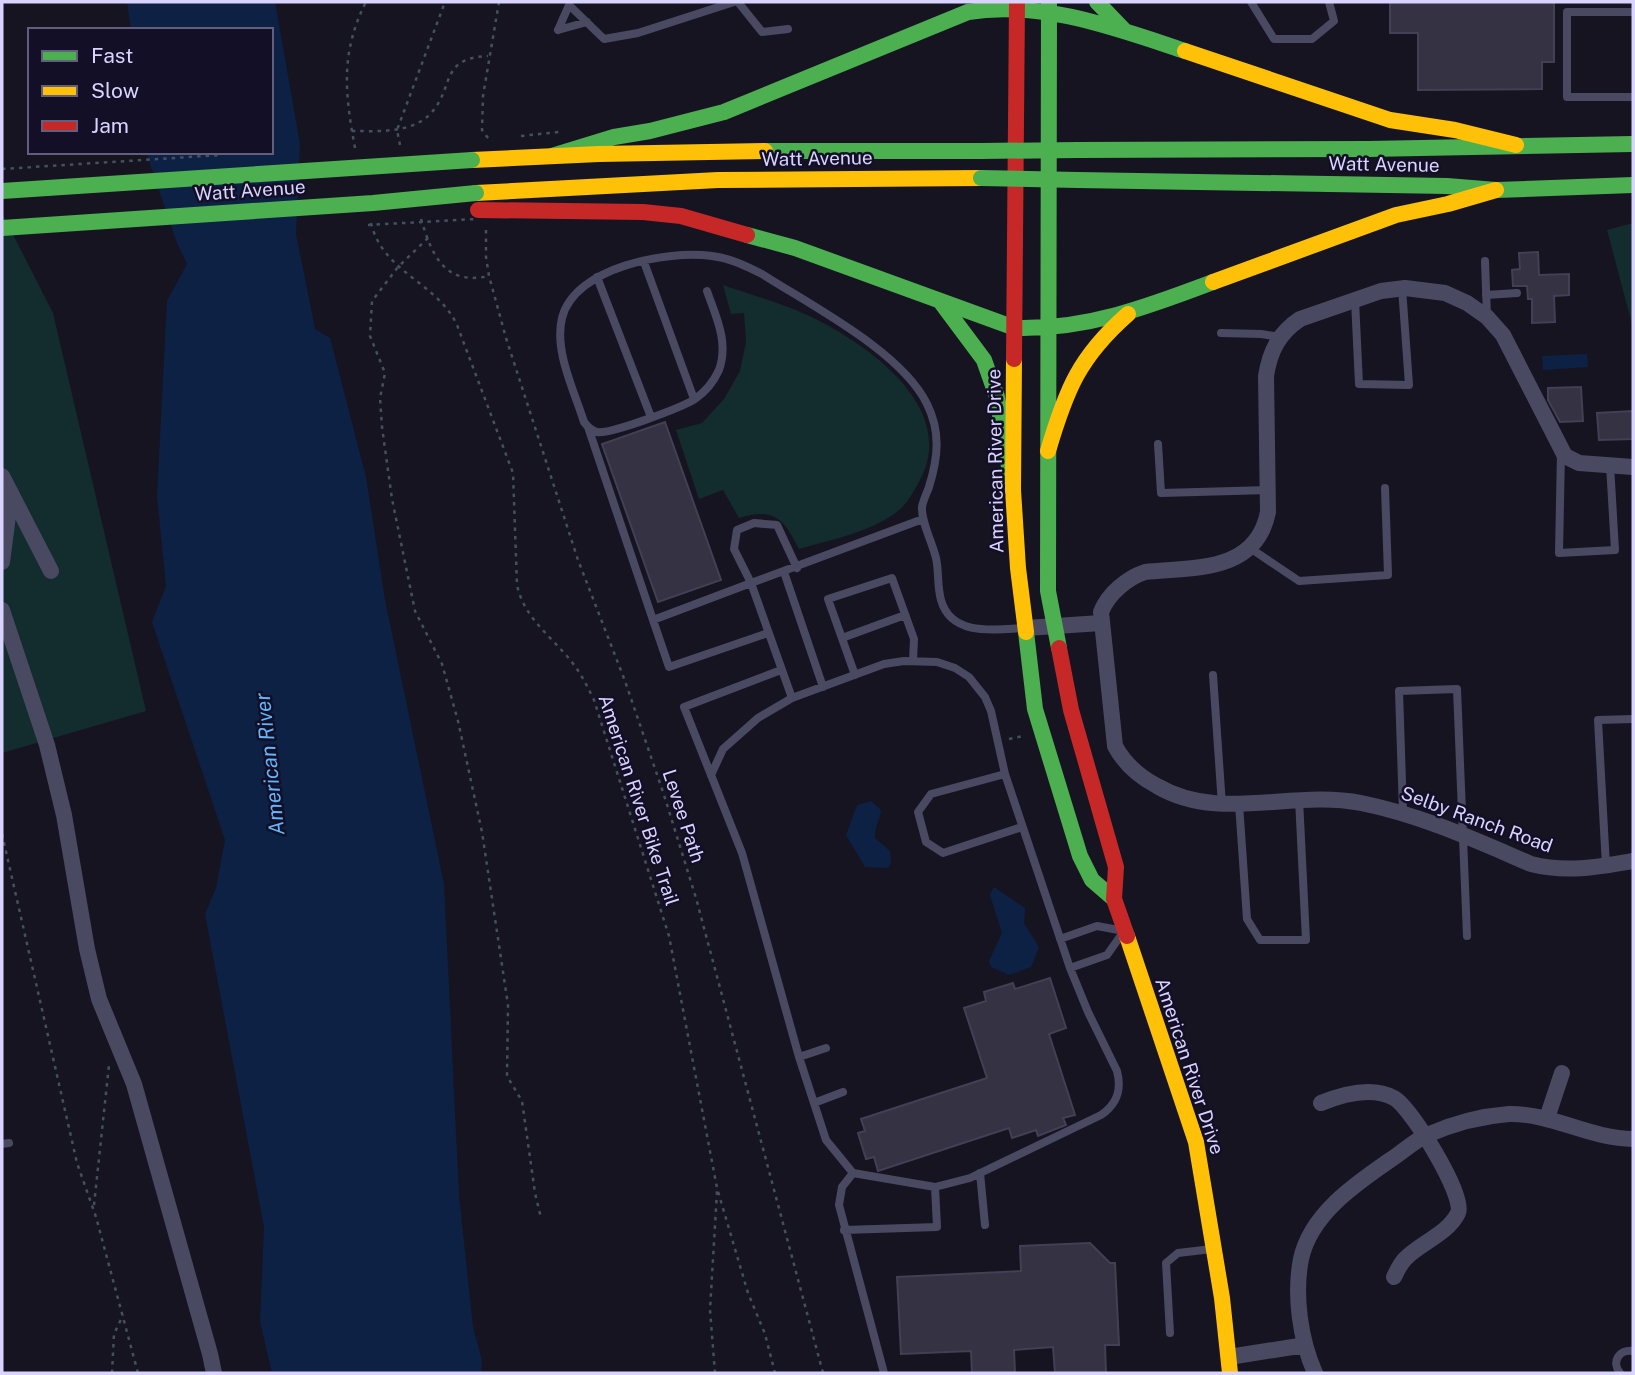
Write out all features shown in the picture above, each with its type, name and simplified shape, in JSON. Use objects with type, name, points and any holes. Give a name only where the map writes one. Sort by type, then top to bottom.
[{"type":"main road","points":[[946,21],[965,2]]},
{"type":"main road","points":[[1097,2],[1127,33]]},
{"type":"main road","points":[[552,156],[614,137],[650,131],[724,112],[946,21],[988,7],[1017,4],[1049,7],[1066,12],[1390,120],[1455,130],[1516,145]]},
{"type":"main road","name":"American River Drive","points":[[1017,4],[1013,490],[1026,628],[1035,709],[1063,806],[1080,856],[1092,880],[1114,899]]},
{"type":"main road","name":"American River Drive","points":[[1049,7],[1047,576],[1054,627],[1071,710],[1116,867],[1114,899],[1196,1142],[1215,1248],[1230,1365]]},
{"type":"main road","name":"Watt Avenue","points":[[2,191],[552,156],[831,149],[1368,149],[1633,144]]},
{"type":"main road","name":"Watt Avenue","points":[[2,228],[373,203],[476,193],[718,180],[981,178],[1447,186],[1496,190],[1633,185]]},
{"type":"main road","points":[[373,203],[478,210],[643,212],[681,216],[795,248],[1015,328],[1049,329],[1132,312],[1396,215],[1496,190]]},
{"type":"main road","points":[[939,301],[986,364],[997,397],[1013,490]]},
{"type":"main road","points":[[1048,451],[1063,401],[1076,372],[1092,346],[1132,312]]},
{"type":"street","points":[[1026,628],[1101,622],[1105,601],[1135,575],[1231,561],[1250,548],[1258,540],[1267,521],[1269,490],[1266,376],[1269,359],[1280,337],[1300,319],[1381,291],[1423,289],[1445,293],[1467,303],[1487,317],[1511,347],[1565,456],[1573,462],[1633,467]]},
{"type":"street","points":[[2,476],[51,571]]},
{"type":"street","points":[[2,562],[11,494]]},
{"type":"street","points":[[2,610],[47,745],[64,815],[99,999],[134,1084],[214,1373]]},
{"type":"street","name":"Selby Ranch Road","points":[[1101,622],[1113,740],[1118,752],[1140,776],[1169,794],[1186,800],[1222,805],[1299,799],[1357,802],[1404,812],[1531,864],[1547,868],[1576,870],[1633,861]]},
{"type":"street","points":[[1547,1118],[1562,1073]]},
{"type":"street","points":[[1321,1103],[1341,1094],[1372,1093],[1395,1099],[1426,1135],[1460,1199],[1459,1212],[1443,1229],[1404,1259],[1394,1277]]},
{"type":"street","points":[[1315,1373],[1305,1345],[1298,1291],[1302,1257],[1312,1233],[1328,1210],[1350,1190],[1426,1135],[1488,1116],[1512,1114],[1547,1118],[1602,1135],[1633,1139]]},
{"type":"street","points":[[1230,1365],[1305,1345]]},
{"type":"lane","points":[[587,22],[604,39],[638,33],[736,2],[762,32],[788,29]]},
{"type":"lane","points":[[1251,2],[1274,38],[1312,38],[1334,21],[1329,2]]},
{"type":"lane","points":[[1633,12],[1567,12],[1567,97],[1633,97]]},
{"type":"lane","points":[[768,633],[669,667],[588,427],[584,422],[561,347],[560,335],[567,305],[578,290],[597,277],[644,262],[684,254],[712,256],[746,266],[762,274],[884,352],[926,401],[936,423],[938,442],[935,466],[922,505],[923,519],[932,539],[938,566],[940,599],[946,612],[964,627],[999,630],[1026,628]]},
{"type":"lane","points":[[1485,261],[1487,317]]},
{"type":"lane","points":[[644,262],[694,399]]},
{"type":"lane","points":[[597,277],[651,417]]},
{"type":"lane","points":[[1355,299],[1359,384],[1409,385],[1402,288]]},
{"type":"lane","points":[[588,427],[597,432],[607,432],[651,417],[694,399],[710,385],[723,354],[723,336],[707,291]]},
{"type":"lane","points":[[1486,295],[1517,293]]},
{"type":"lane","points":[[1221,332],[1280,337]]},
{"type":"lane","points":[[1158,444],[1161,493],[1269,490]]},
{"type":"lane","points":[[1562,449],[1559,553],[1615,550],[1610,465]]},
{"type":"lane","points":[[1250,548],[1299,581],[1388,575],[1384,488]]},
{"type":"lane","points":[[653,620],[923,519]]},
{"type":"lane","points":[[792,698],[751,583],[734,550],[737,530],[754,523],[777,525],[797,568]]},
{"type":"lane","points":[[784,572],[823,687]]},
{"type":"lane","points":[[855,675],[828,599],[892,578],[914,639],[913,661]]},
{"type":"lane","points":[[842,638],[905,615]]},
{"type":"lane","points":[[711,775],[723,749],[758,718],[792,698],[884,664],[937,662],[955,668],[969,677],[991,711],[1005,774],[1070,968],[1117,1071],[1119,1081],[1116,1101],[1101,1115],[980,1173],[935,1187],[853,1173],[826,1140],[799,1057],[742,853],[711,775],[684,707],[781,670]]},
{"type":"lane","points":[[1213,675],[1222,805]]},
{"type":"lane","points":[[1404,812],[1399,691],[1457,689],[1467,936]]},
{"type":"lane","points":[[1606,866],[1598,720],[1633,719]]},
{"type":"lane","points":[[1005,774],[931,794],[918,812],[926,842],[943,853],[1022,827]]},
{"type":"lane","points":[[1239,804],[1247,919],[1260,940],[1306,940],[1299,799]]},
{"type":"lane","points":[[1060,939],[1097,926],[1124,931],[1107,955],[1070,968]]},
{"type":"lane","points":[[799,1057],[826,1048]]},
{"type":"lane","points":[[814,1102],[843,1093]]},
{"type":"lane","points":[[853,1173],[842,1187],[839,1205],[884,1373]]},
{"type":"lane","points":[[980,1173],[985,1226]]},
{"type":"lane","points":[[845,1230],[937,1227],[935,1187]]},
{"type":"lane","points":[[1170,1333],[1166,1263],[1178,1253],[1215,1248]]},
{"type":"lane","points":[[1620,1373],[1616,1365],[1618,1357],[1624,1351],[1633,1351]]},
{"type":"path","points":[[356,156],[347,104],[346,72],[351,37],[366,2]]},
{"type":"path","points":[[397,130],[445,2]]},
{"type":"path","points":[[489,139],[482,130],[481,118],[488,56],[499,2]]},
{"type":"path","points":[[352,131],[397,130],[430,114],[453,67],[465,59],[488,56]]},
{"type":"path","points":[[2,169],[229,155]]},
{"type":"path","name":"American River Bike Trail","points":[[370,220],[381,249],[398,267],[438,297],[457,325],[513,473],[517,585],[520,598],[536,623],[578,670],[594,700],[669,936],[717,1188],[733,1249],[765,1334],[775,1373]]},
{"type":"path","name":"Levee Path","points":[[486,230],[489,276],[506,338],[578,560],[625,681],[692,886],[822,1373]]},
{"type":"path","points":[[428,238],[398,267],[372,301],[370,336],[384,373],[380,398],[392,499],[415,611],[442,664],[458,721],[482,832],[508,1005],[507,1076],[522,1101],[541,1218]]},
{"type":"path","points":[[1008,739],[1026,735]]},
{"type":"path","points":[[2,834],[77,1163],[93,1208],[138,1373]]},
{"type":"path","points":[[93,1208],[101,1156],[109,1062],[116,1041]]},
{"type":"path","points":[[715,1373],[710,1310],[717,1188]]},
{"type":"path","points":[[112,1373],[114,1334],[123,1315]]},
{"type":"green space","points":[[2,213],[53,313],[146,711],[2,753]]},
{"type":"green space","points":[[1633,223],[1633,328],[1607,230]]},
{"type":"green space","points":[[723,285],[789,308],[827,325],[868,351],[905,386],[919,407],[927,428],[929,452],[922,476],[909,499],[898,511],[863,530],[799,549],[783,523],[776,518],[761,514],[739,518],[723,490],[699,499],[676,430],[702,423],[724,399],[740,371],[746,342],[744,313],[731,314]]},
{"type":"water","name":"American River","points":[[127,2],[275,2],[300,144],[296,234],[315,329],[330,338],[366,477],[385,600],[444,884],[459,1195],[473,1327],[482,1361],[481,1373],[272,1373],[260,1322],[264,1227],[205,914],[216,888],[225,840],[152,622],[166,586],[157,496],[167,301],[187,264],[177,243],[147,154],[273,154],[273,28],[131,28]]},
{"type":"water","points":[[1587,354],[1588,367],[1543,370],[1542,356]]},
{"type":"water","points":[[871,801],[881,810],[875,838],[890,851],[891,862],[888,868],[865,867],[846,835],[857,805]]},
{"type":"water","points":[[994,887],[1025,908],[1024,923],[1039,947],[1031,967],[1009,975],[991,967],[989,961],[1002,933],[990,895]]},
{"type":"building","points":[[1390,2],[1554,2],[1554,62],[1542,62],[1542,89],[1418,90],[1418,33],[1390,33]]},
{"type":"building","points":[[1538,252],[1539,275],[1569,274],[1569,295],[1554,296],[1555,322],[1532,323],[1532,299],[1528,299],[1527,286],[1513,286],[1512,270],[1520,269],[1519,253]]},
{"type":"building","points":[[1581,387],[1583,421],[1560,422],[1548,400],[1548,388]]},
{"type":"building","points":[[1633,411],[1633,439],[1599,440],[1597,413]]},
{"type":"building","points":[[665,422],[721,580],[658,602],[602,444]]},
{"type":"building","points":[[1050,978],[1066,1028],[1049,1034],[1075,1115],[1063,1118],[1066,1125],[1038,1136],[1036,1130],[1012,1138],[1009,1128],[878,1171],[874,1157],[866,1159],[858,1133],[865,1131],[861,1119],[987,1078],[964,1008],[986,1001],[984,992],[1013,983],[1015,989]]},
{"type":"building","points":[[1090,1243],[1110,1263],[1115,1263],[1119,1345],[1105,1345],[1106,1373],[1055,1373],[1053,1347],[1014,1350],[1015,1373],[972,1373],[971,1351],[901,1354],[897,1277],[1021,1271],[1020,1246]]},
{"type":"traffic: fast","points":[[1049,2],[1048,591],[1059,648]]},
{"type":"traffic: fast","points":[[1097,2],[1124,30]]},
{"type":"traffic: fast","points":[[552,156],[614,137],[650,131],[724,112],[968,12],[995,9],[1051,13],[1105,25],[1185,51]]},
{"type":"traffic: fast","points":[[1078,150],[1368,149],[1633,144]]},
{"type":"traffic: fast","points":[[981,151],[1078,150]]},
{"type":"traffic: fast","points":[[765,151],[981,151]]},
{"type":"traffic: fast","points":[[2,191],[472,160]]},
{"type":"traffic: fast","points":[[981,178],[1078,180]]},
{"type":"traffic: fast","points":[[1078,180],[1447,186],[1496,190],[1633,185]]},
{"type":"traffic: fast","points":[[2,228],[373,203],[476,193]]},
{"type":"traffic: fast","points":[[747,235],[795,248],[1015,328],[1041,328],[1091,321],[1140,308],[1213,282]]},
{"type":"traffic: fast","points":[[940,301],[984,360],[997,397],[1013,490]]},
{"type":"traffic: fast","points":[[1026,632],[1035,709],[1080,856],[1092,880],[1114,899]]},
{"type":"traffic: slow","points":[[1185,51],[1390,120],[1455,130],[1516,145]]},
{"type":"traffic: slow","points":[[472,160],[765,151]]},
{"type":"traffic: slow","points":[[476,193],[718,180],[981,178]]},
{"type":"traffic: slow","points":[[1213,282],[1396,215],[1496,190]]},
{"type":"traffic: slow","points":[[1048,451],[1061,410],[1076,376],[1097,345],[1128,314]]},
{"type":"traffic: slow","points":[[1014,359],[1013,490],[1018,568],[1026,632]]},
{"type":"traffic: slow","points":[[1127,936],[1196,1142],[1222,1298],[1230,1373]]},
{"type":"traffic: jam","points":[[1014,359],[1017,2]]},
{"type":"traffic: jam","points":[[478,210],[643,212],[681,216],[747,235]]},
{"type":"traffic: jam","points":[[1059,648],[1071,710],[1116,867],[1114,899],[1127,936]]}]
